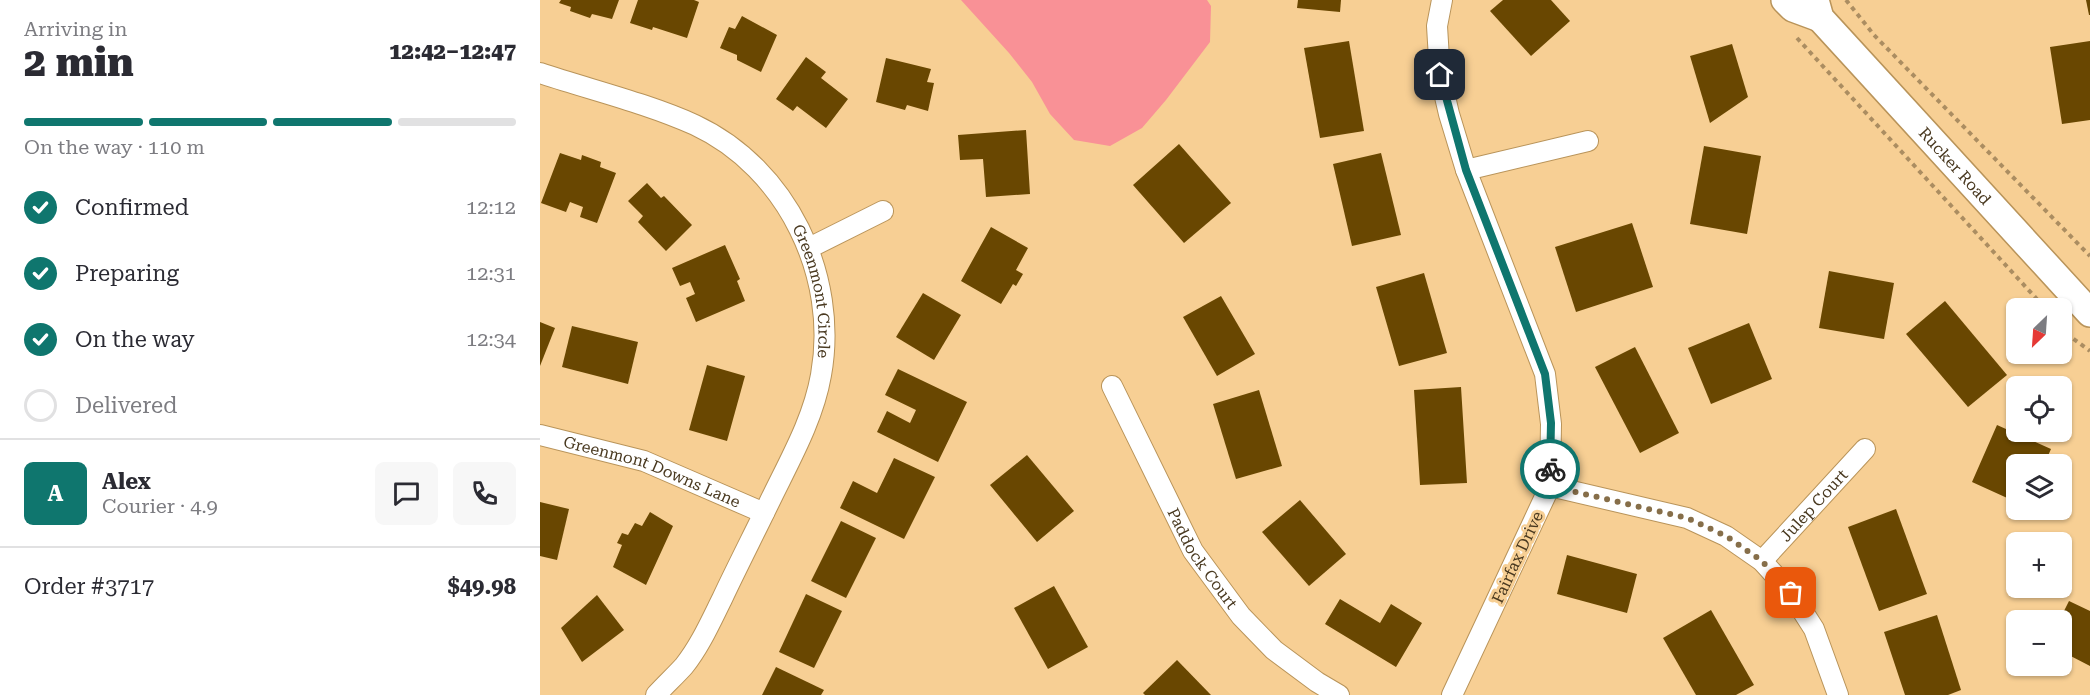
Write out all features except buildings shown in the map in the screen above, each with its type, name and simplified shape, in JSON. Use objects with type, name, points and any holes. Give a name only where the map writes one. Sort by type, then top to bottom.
[{"type":"main road","name":"Rucker Road","points":[[1785,0],[1793,8],[1817,9],[2090,313]]},
{"type":"street","name":"Fairfax Drive","points":[[1442,0],[1437,26],[1440,75],[1466,170],[1545,374],[1551,423],[1550,486],[1452,695]]},
{"type":"street","name":"Greenmont Circle","points":[[540,73],[667,114],[697,126],[731,147],[764,177],[788,209],[809,248],[819,279],[824,311],[825,342],[821,376],[808,423],[706,631],[685,665],[656,695]]},
{"type":"street","points":[[1466,170],[1588,141]]},
{"type":"street","points":[[809,248],[883,211]]},
{"type":"street","name":"Paddock Court","points":[[1112,386],[1194,551],[1241,616],[1274,650],[1317,682],[1339,695]]},
{"type":"street","name":"Greenmont Downs Lane","points":[[540,435],[644,461],[764,513]]},
{"type":"street","name":"Julep Court","points":[[1762,561],[1864,449]]},
{"type":"street","points":[[1550,486],[1687,518],[1726,536],[1762,561],[1791,593],[1814,629],[1838,695]]},
{"type":"path","points":[[1846,0],[1874,35],[2090,256]]},
{"type":"path","points":[[1795,35],[2036,298]]},
{"type":"path","points":[[2072,337],[2090,351]]},
{"type":"shaded area","points":[[961,0],[1207,0],[1211,6],[1210,42],[1142,128],[1110,146],[1074,140],[1050,114],[1032,82],[1009,53]]},
{"type":"way so far","points":[[1550,469],[1550,486],[1687,518],[1726,536],[1762,561],[1791,593]]},
{"type":"route","points":[[1440,75],[1466,170],[1545,374],[1551,423],[1550,469]]}]
